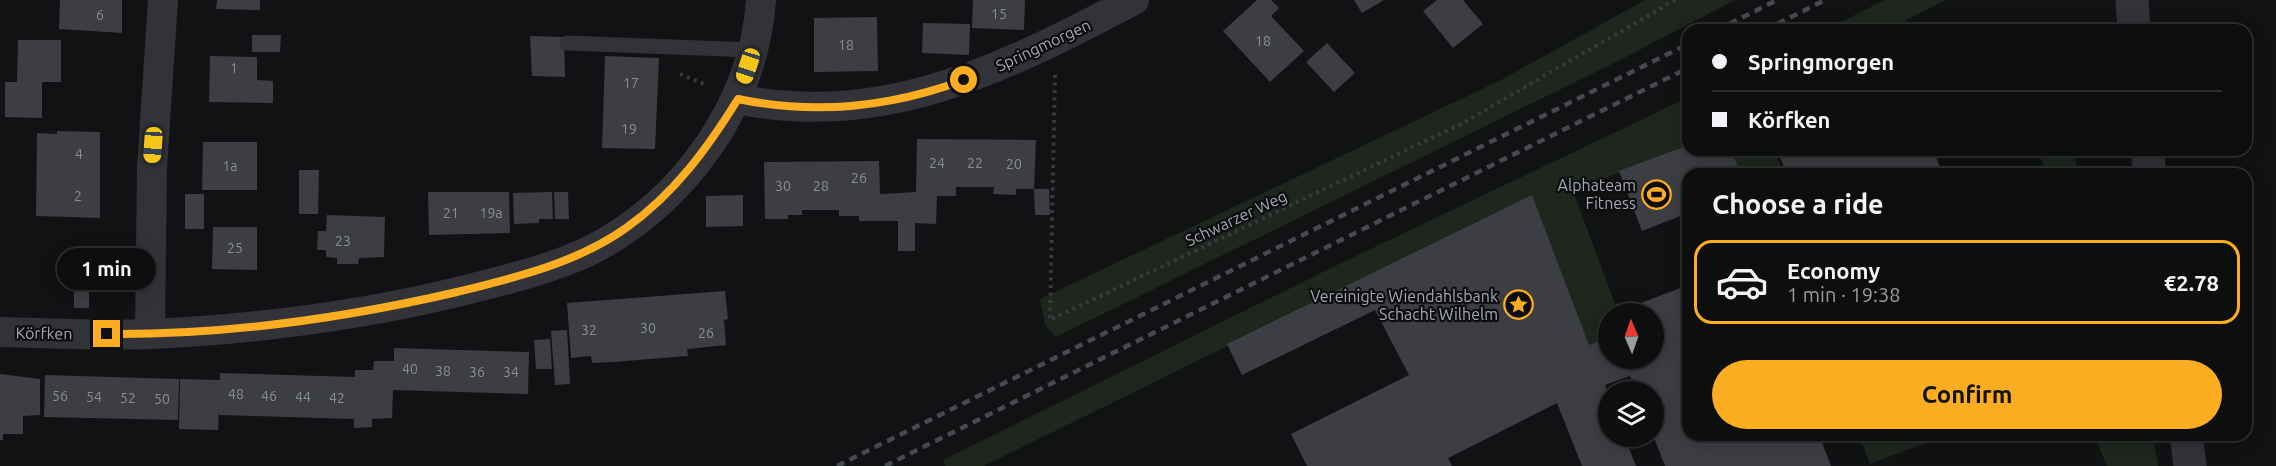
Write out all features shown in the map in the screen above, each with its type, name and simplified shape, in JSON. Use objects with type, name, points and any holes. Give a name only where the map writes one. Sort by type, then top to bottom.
[{"type":"street","points":[[150,334],[152,168],[163,0]]},
{"type":"street","name":"Körfken","points":[[0,332],[150,334],[266,327],[353,315],[485,285],[588,251],[625,229],[674,188],[717,133],[738,99],[753,50],[761,0]]},
{"type":"street","name":"Springmorgen","points":[[738,99],[772,106],[811,109],[857,106],[899,99],[974,76],[1055,41],[1134,0]]},
{"type":"street","points":[[2132,0],[2134,24]]},
{"type":"street","points":[[2187,441],[2190,466]]},
{"type":"lane","points":[[567,43],[753,50]]},
{"type":"path","name":"Schwarzer Weg","points":[[1055,41],[1050,320],[1462,123],[1675,0]]},
{"type":"path","points":[[659,47],[662,60],[669,68],[738,99]]},
{"type":"shaded area","points":[[1645,0],[1735,0],[1689,24],[1682,24],[1682,28],[1620,60],[1056,337],[1045,325],[1040,299],[1501,80]]},
{"type":"shaded area","points":[[1885,0],[1946,0],[1906,20],[1905,24],[1837,24]]},
{"type":"shaded area","points":[[1682,100],[1682,147],[1573,191],[1615,303],[1598,303],[1598,341],[1589,345],[1532,196],[984,466],[945,466],[943,460],[1337,265]]},
{"type":"shaded area","points":[[1734,156],[1776,156],[1782,168],[1738,168]]},
{"type":"shaded area","points":[[2040,156],[2075,156],[2077,168],[2044,168]]},
{"type":"shaded area","points":[[1861,441],[1931,441],[1870,464]]},
{"type":"shaded area","points":[[2097,441],[2154,441],[2158,466],[2107,466]]},
{"type":"building","points":[[60,0],[122,0],[122,33],[59,29]]},
{"type":"building","points":[[217,0],[260,0],[260,10],[216,9]]},
{"type":"building","points":[[973,0],[1025,0],[1024,30],[972,28]]},
{"type":"building","points":[[1257,0],[1271,0],[1279,8],[1271,16],[1304,51],[1270,82],[1223,31]]},
{"type":"building","points":[[1354,0],[1384,0],[1362,13]]},
{"type":"building","points":[[1437,0],[1463,0],[1483,24],[1453,48],[1423,11]]},
{"type":"building","points":[[877,17],[878,71],[814,72],[814,18]]},
{"type":"building","points":[[923,23],[970,24],[969,55],[922,53]]},
{"type":"building","points":[[252,35],[281,35],[280,52],[252,52]]},
{"type":"building","points":[[530,36],[564,37],[565,77],[532,76]]},
{"type":"building","points":[[18,40],[61,40],[61,82],[42,82],[42,118],[5,117],[5,82],[17,82]]},
{"type":"building","points":[[1327,43],[1355,73],[1334,92],[1306,62]]},
{"type":"building","points":[[210,56],[257,57],[257,80],[273,81],[273,103],[209,102]]},
{"type":"building","points":[[605,56],[659,58],[655,149],[602,148]]},
{"type":"building","points":[[57,131],[100,132],[100,218],[36,216],[37,133],[57,134]]},
{"type":"building","points":[[917,139],[1036,140],[1034,189],[1016,189],[1016,195],[993,194],[994,187],[956,187],[956,196],[937,196],[936,224],[915,223],[915,251],[898,251],[898,221],[859,221],[859,216],[839,216],[839,210],[802,210],[802,215],[788,215],[788,219],[765,219],[764,162],[879,161],[880,194],[916,192]]},
{"type":"building","points":[[203,142],[257,142],[257,190],[202,190]]},
{"type":"building","name":"Alphateam Fitness","points":[[1682,147],[1682,156],[1734,156],[1738,168],[1682,168],[1682,215],[1642,231],[1619,171]]},
{"type":"building","points":[[1780,156],[1936,156],[1940,168],[1784,168]]},
{"type":"building","points":[[299,170],[319,170],[318,214],[299,214]]},
{"type":"building","points":[[1034,189],[1049,189],[1050,215],[1035,215]]},
{"type":"building","points":[[428,192],[509,192],[510,233],[429,235]]},
{"type":"building","points":[[552,192],[553,219],[539,219],[539,223],[514,224],[513,193]]},
{"type":"building","points":[[554,192],[568,192],[569,219],[555,219]]},
{"type":"building","points":[[185,194],[204,194],[204,229],[185,229]]},
{"type":"building","points":[[743,195],[743,226],[706,227],[706,196]]},
{"type":"building","points":[[1532,195],[1589,345],[1598,341],[1598,369],[1664,369],[1664,303],[1641,303],[1682,287],[1682,441],[1821,441],[1831,466],[1665,466],[1658,447],[1664,447],[1664,381],[1632,381],[1630,376],[1616,381],[1598,381],[1598,447],[1628,447],[1636,466],[1582,466],[1557,403],[1448,458],[1452,466],[1307,466],[1291,434],[1409,375],[1375,310],[1242,375],[1227,344]]},
{"type":"building","points":[[327,215],[385,217],[384,257],[359,258],[358,264],[337,264],[337,258],[326,257],[326,250],[317,250],[318,231],[326,231]]},
{"type":"building","points":[[213,227],[257,227],[257,270],[212,269]]},
{"type":"building","points":[[74,271],[89,271],[89,308],[74,308]]},
{"type":"building","points":[[725,291],[728,319],[724,320],[726,345],[687,349],[688,356],[592,363],[591,356],[571,358],[567,303]]},
{"type":"building","points":[[567,330],[570,384],[555,385],[551,331]]},
{"type":"building","points":[[550,339],[552,369],[536,369],[534,340]]},
{"type":"building","points":[[394,348],[529,352],[528,394],[393,390],[392,418],[372,419],[372,427],[354,428],[354,419],[219,415],[219,406],[218,430],[179,429],[180,379],[220,380],[220,373],[355,377],[355,370],[373,370],[374,361],[394,361]]},
{"type":"building","points":[[0,374],[40,379],[40,415],[23,416],[23,434],[3,434],[3,440],[0,440]]},
{"type":"building","points":[[45,375],[179,379],[178,420],[44,417]]},
{"type":"railway","points":[[1729,24],[1777,0]]},
{"type":"railway","points":[[1777,24],[1825,0]]},
{"type":"railway","points":[[837,466],[1682,47]]},
{"type":"railway","points":[[885,466],[1682,71]]},
{"type":"place","name":"Alphateam Fitness","points":[[1657,194]]},
{"type":"place","name":"Vereinigte Wiendahlsbank Schacht Wilhelm","points":[[1519,305]]},
{"type":"route","points":[[107,334],[150,334],[266,327],[308,322],[405,304],[485,285],[543,268],[588,251],[625,229],[652,208],[695,164],[738,99],[772,106],[811,109],[857,106],[899,99],[964,80]]}]
